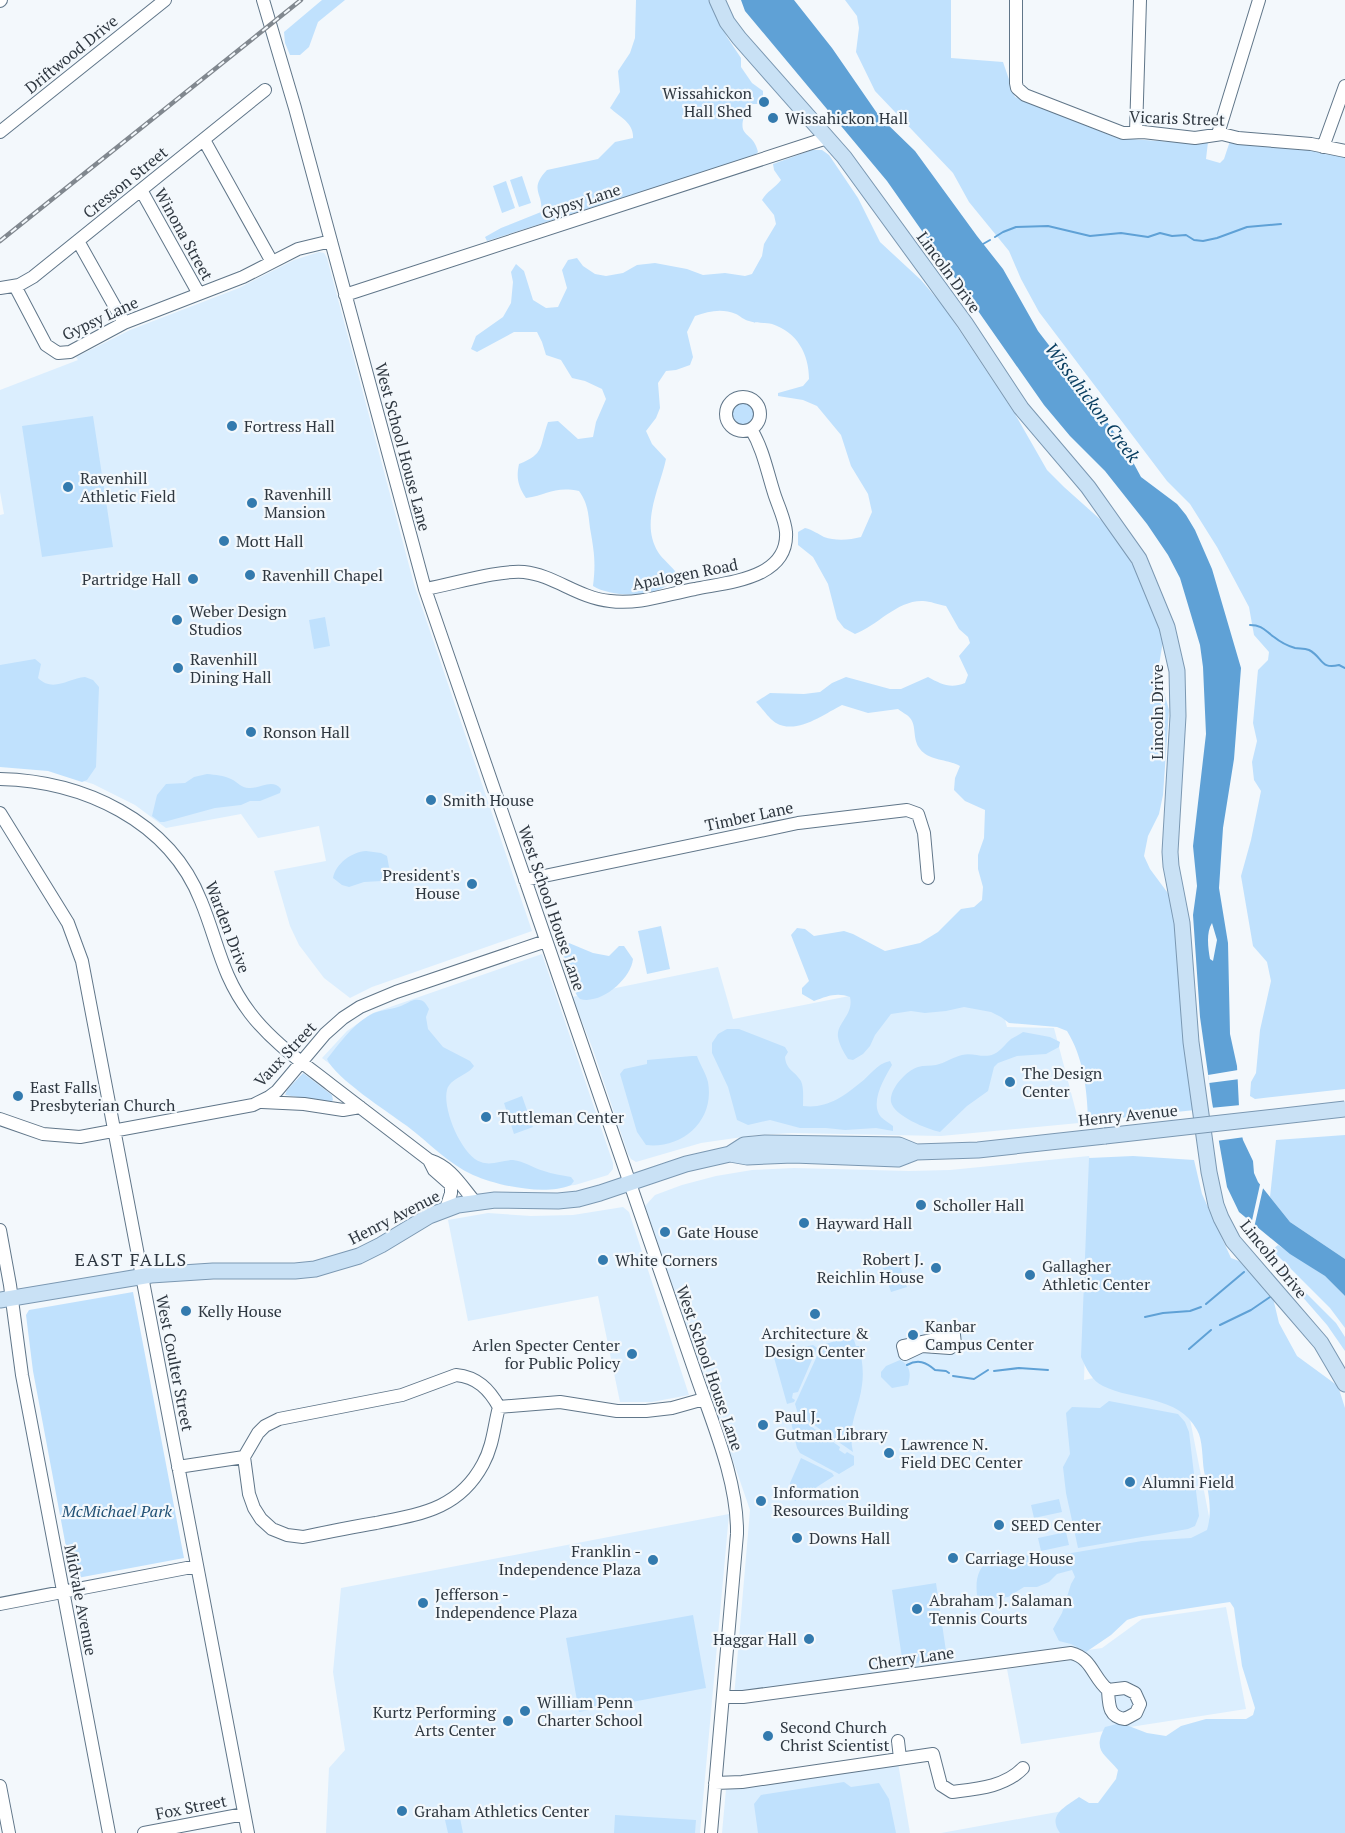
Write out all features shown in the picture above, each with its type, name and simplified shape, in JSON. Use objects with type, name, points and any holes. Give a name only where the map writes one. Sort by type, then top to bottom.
[{"type":"main road","name":"Lincoln Drive","points":[[717,0],[727,22],[738,38],[854,170],[954,308],[1030,421],[1088,487],[1139,559],[1162,612],[1174,654],[1178,694],[1171,866],[1182,923],[1191,1042],[1209,1172],[1216,1205],[1233,1240],[1312,1331],[1345,1384]]},
{"type":"main road","name":"Lincoln Drive","points":[[727,0],[735,17],[753,40],[859,162],[977,324],[1029,403],[1113,505],[1152,566],[1175,620],[1185,662],[1187,721],[1180,868],[1189,932],[1199,1049],[1225,1203],[1228,1214],[1240,1235],[1318,1325],[1345,1365]]},
{"type":"main road","name":"Henry Avenue","points":[[6,1299],[142,1276],[194,1271],[295,1271],[326,1267],[372,1250],[419,1221],[446,1209],[475,1202],[567,1200],[600,1193],[686,1164],[730,1154],[744,1145],[781,1142],[899,1146],[916,1152],[978,1150],[1345,1109]]},
{"type":"street","name":"Driftwood Drive","points":[[0,132],[163,0]]},
{"type":"street","name":"West School House Lane","points":[[263,0],[278,47],[425,589],[729,1477],[737,1519],[711,1833]]},
{"type":"street","name":"Vicaris Street","points":[[1016,0],[1017,88],[1025,95],[1126,134],[1136,132],[1195,138],[1218,134],[1345,151]]},
{"type":"street","points":[[1136,132],[1140,0]]},
{"type":"street","points":[[1218,134],[1259,0]]},
{"type":"street","points":[[1323,147],[1345,86]]},
{"type":"street","name":"Cresson Street","points":[[0,288],[15,286],[33,277],[265,90]]},
{"type":"street","name":"Gypsy Lane","points":[[345,295],[827,138]]},
{"type":"street","points":[[204,140],[272,262]]},
{"type":"street","name":"Winona Street","points":[[141,190],[199,294]]},
{"type":"street","points":[[78,241],[124,323]]},
{"type":"street","name":"Gypsy Lane","points":[[15,286],[50,349],[58,353],[70,352],[124,323],[243,277],[298,249],[331,241]]},
{"type":"street","name":"Apalogen Road","points":[[425,589],[503,573],[526,572],[542,576],[591,598],[612,602],[633,602],[746,579],[765,571],[781,556],[786,532],[763,456],[751,429]]},
{"type":"street","name":"Warden Drive","points":[[0,778],[44,783],[90,796],[133,817],[161,840],[179,860],[193,882],[203,903],[222,965],[242,1001],[267,1032],[302,1062],[429,1160],[440,1163],[454,1174],[475,1202]]},
{"type":"street","name":"Timber Lane","points":[[525,880],[807,821],[907,810],[918,814],[922,826],[928,878]]},
{"type":"street","name":"West Coulter Street","points":[[0,813],[68,922],[82,961],[248,1833]]},
{"type":"street","name":"Vaux Street","points":[[0,1119],[29,1131],[55,1137],[80,1137],[247,1107],[261,1102],[277,1091],[325,1034],[360,1007],[396,992],[546,941]]},
{"type":"street","points":[[261,1102],[304,1104],[344,1110],[360,1107]]},
{"type":"street","name":"Warden Drive","points":[[429,1160],[434,1170],[451,1185],[446,1209]]},
{"type":"street","name":"Midvale Avenue","points":[[0,1230],[6,1299],[109,1833]]},
{"type":"street","points":[[449,1376],[464,1376],[478,1382],[490,1393],[499,1407],[488,1452],[472,1481],[445,1504],[417,1515],[303,1537],[280,1533],[266,1524],[254,1508],[249,1494],[243,1457],[258,1433],[265,1426],[279,1419],[402,1395],[449,1376]]},
{"type":"street","points":[[499,1407],[560,1402],[617,1411],[646,1411],[672,1408],[704,1399]]},
{"type":"street","points":[[178,1467],[243,1457]]},
{"type":"street","points":[[0,1604],[197,1566]]},
{"type":"street","name":"Cherry Lane","points":[[723,1697],[1067,1653],[1083,1658],[1108,1690]]},
{"type":"street","points":[[898,1741],[900,1758]]},
{"type":"street","points":[[715,1783],[742,1782],[933,1754],[941,1785],[951,1792],[1002,1783],[1011,1779],[1023,1768]]},
{"type":"street","points":[[0,1785],[9,1833]]},
{"type":"street","name":"Fox Street","points":[[144,1833],[244,1814]]},
{"type":"shaded area","points":[[319,252],[324,253],[327,258],[414,584],[532,931],[372,987],[350,998],[324,978],[299,945],[290,926],[274,871],[326,861],[319,826],[258,838],[241,814],[166,828],[135,805],[93,784],[45,769],[0,764],[0,515],[4,514],[0,492],[0,390],[78,360],[76,357],[130,330],[239,288],[294,260]]},
{"type":"shaded area","points":[[542,954],[613,1163],[613,1169],[608,1175],[575,1185],[543,1188],[439,1149],[322,1058],[347,1031],[373,1013]]},
{"type":"shaded area","points":[[718,967],[733,1019],[991,968],[1007,1027],[1054,1028],[1079,1123],[941,1136],[792,1133],[756,1135],[701,1143],[636,1162],[628,1154],[592,1047],[572,997]]},
{"type":"shaded area","points":[[1089,1156],[1091,1165],[1084,1380],[1147,1367],[1189,1414],[1214,1542],[1078,1643],[1078,1649],[734,1697],[750,1510],[645,1206],[655,1195],[682,1185],[752,1170],[794,1168],[950,1170]]},
{"type":"shaded area","points":[[623,1207],[629,1212],[689,1395],[652,1402],[620,1402],[598,1296],[468,1321],[448,1220],[488,1213],[531,1216],[573,1215]]},
{"type":"shaded area","name":"William Penn Charter School","points":[[729,1514],[700,1833],[326,1833],[329,1768],[345,1750],[333,1672],[341,1588]]},
{"type":"shaded area","points":[[1226,1607],[1246,1709],[1021,1744],[1007,1669],[1078,1659],[1081,1651],[1102,1648],[1142,1619]]},
{"type":"shaded area","points":[[898,1763],[910,1833],[722,1833],[726,1789]]},
{"type":"shaded area","points":[[1074,1809],[1073,1833],[941,1833]]},
{"type":"green space","points":[[322,0],[345,0],[318,22],[309,47],[300,55],[290,55],[285,43],[284,32]]},
{"type":"green space","points":[[636,0],[709,0],[727,37],[741,58],[741,67],[752,83],[763,91],[763,97],[758,104],[749,104],[743,124],[745,133],[752,140],[758,152],[754,156],[487,241],[485,237],[501,228],[541,212],[538,182],[547,170],[598,159],[615,142],[633,138],[629,124],[610,108],[620,92],[618,71],[630,53],[635,38]]},
{"type":"green space","points":[[845,0],[951,0],[951,58],[1003,62],[1015,97],[1117,138],[1187,143],[1208,142],[1206,159],[1220,163],[1224,159],[1230,141],[1309,149],[1324,154],[1345,156],[1345,1089],[1255,1099],[1250,1096],[1251,1082],[1256,1073],[1260,1030],[1271,981],[1267,962],[1253,946],[1241,876],[1261,791],[1254,780],[1252,762],[1257,741],[1253,723],[1258,670],[1268,660],[1269,652],[1254,635],[1249,607],[1217,547],[1190,504],[1167,481],[1039,312],[1009,251],[969,202],[953,173],[875,91],[856,52],[859,28],[857,16]]},
{"type":"green space","points":[[812,150],[822,150],[829,155],[858,198],[880,242],[921,280],[944,307],[1015,414],[1047,470],[1111,529],[1144,584],[1163,641],[1158,671],[1169,710],[1163,795],[1159,814],[1148,836],[1144,856],[1150,869],[1170,896],[1176,920],[1179,985],[1195,1110],[1091,1121],[1088,1118],[1087,1095],[1080,1062],[1067,1031],[1057,1027],[1009,1023],[991,1012],[964,1007],[946,1011],[925,1013],[911,1011],[891,1014],[863,1054],[853,1060],[848,1059],[839,1043],[838,1032],[850,1009],[850,997],[836,995],[814,1001],[802,994],[802,988],[809,981],[791,935],[797,928],[805,929],[814,936],[844,931],[885,951],[920,943],[938,932],[961,909],[974,907],[982,900],[983,887],[978,869],[978,855],[984,838],[985,810],[965,801],[954,790],[955,778],[960,766],[924,753],[916,741],[912,721],[898,709],[868,713],[842,705],[810,722],[793,727],[776,723],[756,702],[770,693],[820,692],[846,677],[890,689],[901,689],[928,677],[946,685],[960,685],[965,683],[968,675],[959,656],[970,643],[946,606],[926,601],[904,605],[855,634],[844,628],[837,619],[828,584],[813,557],[798,545],[798,532],[805,528],[833,539],[861,537],[872,512],[868,494],[851,466],[841,435],[817,406],[803,400],[778,396],[778,393],[803,386],[809,379],[807,361],[795,338],[772,324],[745,320],[731,312],[716,311],[700,314],[695,316],[687,332],[693,357],[690,365],[666,371],[658,383],[660,408],[646,431],[652,444],[666,459],[653,506],[651,529],[658,552],[677,574],[662,588],[651,592],[626,595],[593,586],[593,543],[587,508],[579,491],[557,490],[526,498],[519,486],[519,464],[533,457],[540,449],[548,422],[558,421],[578,439],[593,437],[596,422],[606,399],[602,389],[572,378],[561,360],[546,355],[537,332],[514,332],[477,352],[471,349],[476,336],[503,317],[511,303],[513,282],[511,272],[516,264],[524,271],[533,300],[546,308],[558,307],[567,288],[562,270],[568,260],[577,258],[583,266],[595,274],[606,276],[623,273],[637,265],[655,263],[687,269],[703,275],[725,273],[745,276],[752,274],[762,256],[764,244],[776,224],[774,215],[762,200],[781,180],[773,164]]},
{"type":"green space","points":[[522,176],[531,203],[519,207],[510,180]]},
{"type":"green space","points":[[506,181],[515,208],[502,213],[493,186]]},
{"type":"green space","points":[[743,401],[752,405],[756,414],[752,423],[743,427],[734,423],[730,414],[734,405]]},
{"type":"green space","name":"Ravenhill Athletic Field","points":[[93,416],[113,547],[42,557],[22,426]]},
{"type":"green space","points":[[325,617],[330,646],[314,649],[309,620]]},
{"type":"green space","points":[[35,659],[41,664],[38,678],[44,682],[55,685],[85,677],[93,680],[99,687],[96,767],[87,780],[82,782],[48,771],[0,767],[0,665]]},
{"type":"green space","points":[[207,774],[228,778],[246,788],[274,784],[281,789],[280,793],[260,801],[215,808],[164,822],[152,816],[157,795],[166,784],[185,783],[194,777]]},
{"type":"green space","points":[[366,851],[387,856],[389,867],[382,881],[364,882],[349,887],[333,878],[337,868],[345,859]]},
{"type":"green space","points":[[661,926],[670,969],[647,974],[638,931]]},
{"type":"green space","points":[[569,943],[593,953],[609,956],[619,946],[624,946],[633,959],[631,967],[614,989],[597,998],[580,999],[571,982],[564,958],[562,945]]},
{"type":"green space","points":[[414,1000],[422,1001],[428,1007],[426,1017],[428,1029],[443,1047],[470,1061],[474,1066],[449,1086],[446,1098],[455,1131],[467,1151],[474,1158],[485,1163],[517,1161],[547,1172],[571,1177],[574,1181],[571,1185],[535,1190],[495,1183],[473,1175],[447,1159],[340,1076],[332,1067],[327,1059],[360,1022],[374,1013]]},
{"type":"green space","points":[[727,1029],[739,1029],[785,1047],[788,1052],[785,1057],[787,1065],[802,1084],[803,1106],[819,1106],[834,1101],[854,1088],[877,1067],[890,1061],[892,1065],[879,1090],[877,1105],[881,1117],[893,1126],[893,1131],[876,1128],[845,1130],[800,1128],[770,1120],[748,1125],[737,1120],[728,1087],[712,1053],[712,1043],[718,1034]]},
{"type":"green space","points":[[1023,1032],[1050,1037],[1060,1042],[1059,1047],[1046,1054],[1017,1056],[998,1063],[994,1067],[988,1091],[967,1106],[940,1132],[904,1117],[893,1107],[891,1097],[893,1091],[904,1076],[914,1069],[939,1064],[962,1055],[994,1054]]},
{"type":"green space","points":[[697,1056],[706,1075],[709,1096],[701,1120],[693,1130],[672,1142],[646,1145],[637,1132],[620,1074],[624,1069],[647,1064],[647,1060]]},
{"type":"green space","points":[[303,1073],[332,1095],[333,1100],[331,1102],[285,1095]]},
{"type":"green space","points":[[522,1096],[533,1127],[514,1134],[504,1103]]},
{"type":"green space","points":[[1345,1135],[1345,1259],[1290,1222],[1270,1197],[1276,1140]]},
{"type":"green space","points":[[1133,1156],[1194,1160],[1202,1194],[1231,1258],[1239,1261],[1273,1298],[1279,1323],[1297,1356],[1338,1386],[1345,1408],[1345,1833],[1060,1833],[1056,1821],[1063,1808],[1079,1797],[1089,1803],[1098,1803],[1116,1779],[1118,1770],[1100,1747],[1101,1735],[1105,1727],[1121,1723],[1147,1733],[1166,1736],[1181,1726],[1206,1719],[1246,1719],[1253,1715],[1255,1708],[1242,1666],[1234,1608],[1230,1602],[1139,1616],[1127,1620],[1111,1635],[1086,1652],[1059,1641],[1053,1629],[1062,1613],[1075,1577],[1072,1570],[1057,1574],[1049,1582],[1037,1587],[1024,1587],[1008,1597],[990,1599],[977,1595],[977,1583],[982,1567],[995,1558],[1024,1555],[1042,1558],[1142,1541],[1191,1538],[1207,1530],[1210,1508],[1201,1444],[1199,1434],[1189,1419],[1179,1410],[1167,1405],[1115,1391],[1099,1384],[1087,1370],[1081,1357],[1089,1158]]},
{"type":"green space","points":[[1278,1245],[1325,1276],[1345,1296],[1345,1328],[1330,1308],[1272,1250]]},
{"type":"green space","points":[[899,1262],[907,1287],[891,1292],[883,1268]]},
{"type":"green space","points":[[1282,1269],[1336,1323],[1345,1337],[1345,1351],[1327,1325],[1280,1271]]},
{"type":"green space","name":"McMichael Park","points":[[133,1292],[184,1558],[72,1579],[33,1371],[26,1315],[29,1310]]},
{"type":"green space","points":[[849,1337],[854,1340],[856,1346],[859,1346],[863,1370],[861,1394],[851,1433],[853,1452],[798,1414],[795,1404],[822,1345]]},
{"type":"green space","points":[[813,1345],[817,1348],[798,1392],[793,1393],[792,1398],[795,1400],[787,1404],[773,1354]]},
{"type":"green space","points":[[900,1360],[909,1371],[908,1385],[892,1388],[881,1377],[881,1372],[886,1366]]},
{"type":"green space","name":"Alumni Field","points":[[1109,1401],[1178,1414],[1185,1422],[1189,1432],[1199,1516],[1195,1526],[1078,1548],[1063,1467],[1070,1454],[1066,1413],[1072,1407],[1100,1408]]},
{"type":"green space","points":[[797,1416],[816,1430],[815,1432],[819,1435],[822,1434],[840,1447],[839,1450],[854,1456],[854,1465],[839,1474],[800,1453],[790,1418]]},
{"type":"green space","points":[[801,1458],[834,1476],[795,1501],[793,1495],[790,1495],[790,1483]]},
{"type":"green space","points":[[1059,1499],[1062,1512],[1034,1518],[1031,1505]]},
{"type":"green space","points":[[1066,1532],[1069,1545],[1041,1551],[1038,1538]]},
{"type":"green space","name":"Abraham J. Salaman Tennis Courts","points":[[936,1583],[947,1658],[903,1665],[892,1590]]},
{"type":"green space","points":[[693,1615],[706,1688],[579,1712],[566,1638]]},
{"type":"green space","points":[[844,1782],[851,1787],[879,1783],[889,1799],[896,1833],[758,1833],[754,1804],[761,1795]]},
{"type":"green space","points":[[615,1815],[696,1820],[695,1833],[614,1833]]},
{"type":"green space","points":[[460,1818],[463,1833],[448,1833],[445,1820]]},
{"type":"water","points":[[741,0],[794,0],[832,48],[879,116],[915,151],[1003,269],[1038,331],[1098,409],[1127,451],[1141,477],[1177,504],[1195,530],[1212,569],[1241,668],[1234,759],[1223,828],[1219,888],[1228,943],[1230,1034],[1237,1066],[1240,1127],[1258,1182],[1290,1222],[1345,1259],[1345,1296],[1325,1276],[1290,1254],[1239,1212],[1227,1187],[1200,1017],[1193,915],[1197,886],[1193,846],[1206,734],[1203,667],[1200,645],[1180,578],[1147,524],[1105,471],[1070,436],[1044,405],[887,181],[745,11]],"holes":[[[1212,923],[1217,940],[1213,961],[1210,959],[1208,940]]]},
{"type":"pier","points":[[1238,1070],[1240,1079],[1209,1083],[1208,1075]]},
{"type":"pier","points":[[1241,1105],[1245,1137],[1216,1141],[1210,1108]]},
{"type":"pier","points":[[1261,1180],[1264,1184],[1254,1228],[1251,1225]]},
{"type":"waterway","points":[[995,237],[1016,227],[1048,226],[1090,236],[1121,233],[1148,237],[1160,233],[1172,236],[1186,235],[1194,240],[1203,241],[1247,227],[1281,224]]},
{"type":"waterway","points":[[983,244],[990,240]]},
{"type":"waterway","points":[[1250,625],[1261,627],[1289,646],[1309,650],[1328,666],[1339,665],[1345,668]]},
{"type":"waterway","points":[[1206,1304],[1244,1272]]},
{"type":"waterway","points":[[1220,1325],[1251,1310],[1270,1297]]},
{"type":"waterway","points":[[1145,1317],[1190,1311],[1201,1307]]},
{"type":"waterway","points":[[1189,1349],[1211,1330]]},
{"type":"waterway","points":[[907,1365],[922,1362],[935,1370],[949,1373]]},
{"type":"waterway","points":[[994,1371],[1019,1368],[1048,1370]]},
{"type":"waterway","points":[[953,1376],[974,1379],[988,1370]]},
{"type":"railway","points":[[0,241],[301,0]]},
{"type":"place","name":"Wissahickon Hall Shed","points":[[764,102]]},
{"type":"place","name":"Wissahickon Hall","points":[[773,118]]},
{"type":"place","name":"Fortress Hall","points":[[232,426]]},
{"type":"place","name":"Ravenhill Athletic Field","points":[[68,487]]},
{"type":"place","name":"Ravenhill Mansion","points":[[252,503]]},
{"type":"place","name":"Mott Hall","points":[[224,541]]},
{"type":"place","name":"Ravenhill Chapel","points":[[250,575]]},
{"type":"place","name":"Partridge Hall","points":[[193,579]]},
{"type":"place","name":"Weber Design Studios","points":[[177,620]]},
{"type":"place","name":"Ravenhill Dining Hall","points":[[178,668]]},
{"type":"place","name":"Ronson Hall","points":[[251,732]]},
{"type":"place","name":"Smith House","points":[[431,800]]},
{"type":"place","name":"President's House","points":[[472,884]]},
{"type":"place","name":"The Design Center","points":[[1010,1082]]},
{"type":"place","name":"East Falls Presbyterian Church","points":[[18,1096]]},
{"type":"place","name":"Tuttleman Center","points":[[486,1117]]},
{"type":"place","name":"Scholler Hall","points":[[921,1205]]},
{"type":"place","name":"Hayward Hall","points":[[804,1223]]},
{"type":"place","name":"Gate House","points":[[665,1232]]},
{"type":"place","name":"White Corners","points":[[603,1260]]},
{"type":"place","name":"Robert J. Reichlin House","points":[[936,1268]]},
{"type":"place","name":"Gallagher Athletic Center","points":[[1030,1275]]},
{"type":"place","name":"Kelly House","points":[[186,1311]]},
{"type":"place","name":"Architecture & Design Center","points":[[815,1314]]},
{"type":"place","name":"Kanbar Campus Center","points":[[913,1335]]},
{"type":"place","name":"Arlen Specter Center for Public Policy","points":[[632,1354]]},
{"type":"place","name":"Paul J. Gutman Library","points":[[763,1425]]},
{"type":"place","name":"Lawrence N. Field DEC Center","points":[[889,1453]]},
{"type":"place","name":"Alumni Field","points":[[1130,1482]]},
{"type":"place","name":"Information Resources Building","points":[[761,1501]]},
{"type":"place","name":"SEED Center","points":[[999,1525]]},
{"type":"place","name":"Downs Hall","points":[[797,1538]]},
{"type":"place","name":"Carriage House","points":[[953,1558]]},
{"type":"place","name":"Franklin - Independence Plaza","points":[[653,1560]]},
{"type":"place","name":"Jefferson - Independence Plaza","points":[[423,1603]]},
{"type":"place","name":"Abraham J. Salaman Tennis Courts","points":[[917,1609]]},
{"type":"place","name":"Haggar Hall","points":[[809,1639]]},
{"type":"place","name":"William Penn Charter School","points":[[525,1711]]},
{"type":"place","name":"Kurtz Performing Arts Center","points":[[508,1721]]},
{"type":"place","name":"Second Church Christ Scientist","points":[[768,1736]]},
{"type":"place","name":"Graham Athletics Center","points":[[402,1811]]},
{"type":"district","name":"EAST FALLS","points":[[131,1259]]},
{"type":"water label","name":"Wissahickon Creek","points":[[1093,402]]}]
